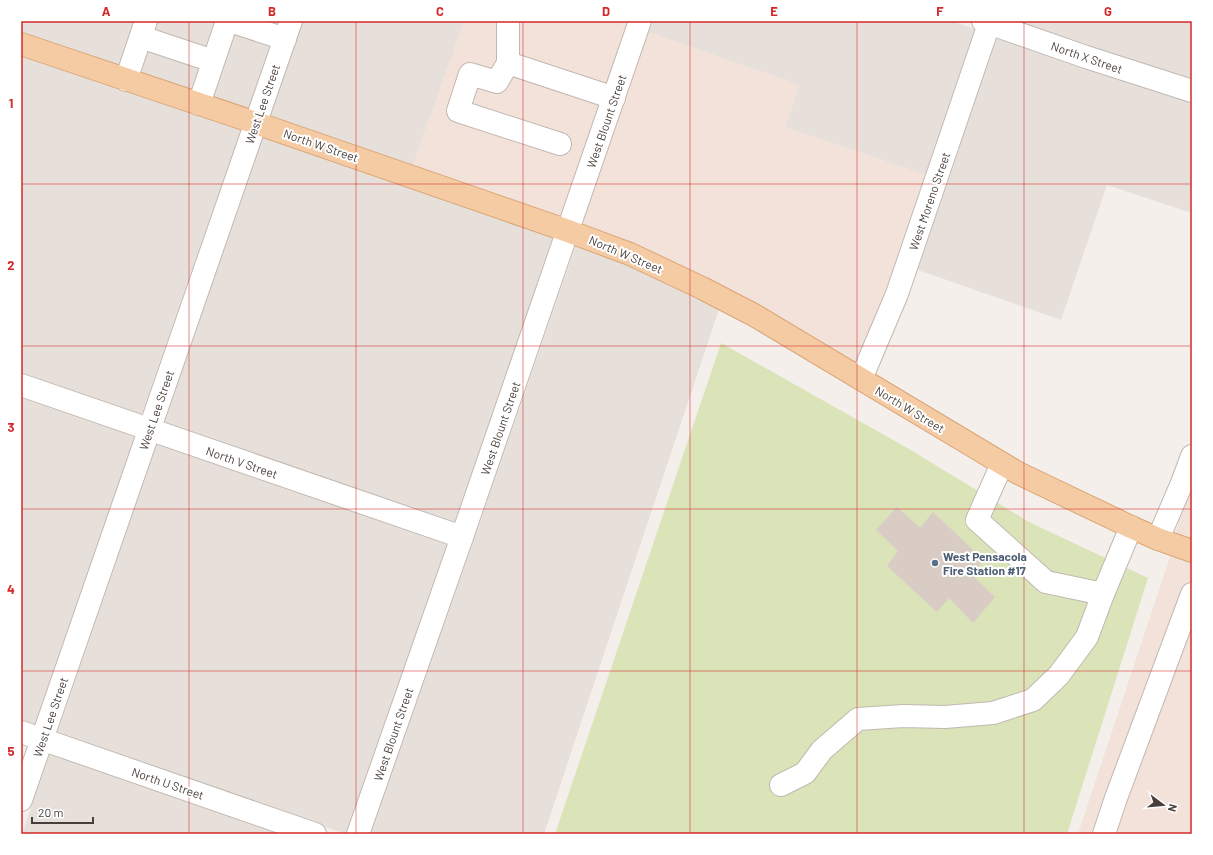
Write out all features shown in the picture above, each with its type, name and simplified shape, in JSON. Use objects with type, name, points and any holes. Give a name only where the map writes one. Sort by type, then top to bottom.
[{"type":"main road","name":"North W Street","points":[[21,44],[256,123],[568,231],[630,254],[702,288],[754,315],[1018,473],[1131,527],[1158,539],[1192,551]]},
{"type":"street","points":[[199,104],[227,21]]},
{"type":"street","points":[[230,21],[288,30]]},
{"type":"street","points":[[508,21],[508,63],[497,82],[470,74],[458,111],[560,144]]},
{"type":"street","name":"West Blount Street","points":[[358,834],[640,21]]},
{"type":"street","name":"North X Street","points":[[987,22],[1086,57],[1192,91]]},
{"type":"street","name":"West Moreno Street","points":[[861,379],[897,294],[987,22]]},
{"type":"street","points":[[126,80],[143,29],[213,61]]},
{"type":"street","name":"West Lee Street","points":[[21,800],[288,30]]},
{"type":"street","points":[[508,63],[614,98]]},
{"type":"street","name":"North V Street","points":[[21,385],[462,537]]},
{"type":"street","points":[[1158,539],[1192,456]]},
{"type":"street","points":[[1002,464],[977,520],[1046,582],[1103,594]]},
{"type":"street","points":[[781,785],[805,773],[822,750],[858,719],[903,716],[945,717],[993,713],[1034,700],[1059,675],[1087,637],[1131,527]]},
{"type":"street","points":[[1104,834],[1116,798],[1192,596]]},
{"type":"street","name":"North U Street","points":[[21,732],[315,834]]},
{"type":"shaded area","points":[[21,21],[278,21],[248,109],[21,33]]},
{"type":"shaded area","points":[[303,21],[464,21],[413,166],[270,117]]},
{"type":"shaded area","points":[[464,21],[628,21],[560,217],[413,166]]},
{"type":"shaded area","points":[[653,21],[951,21],[975,29],[925,175],[785,127],[799,85],[649,32]]},
{"type":"shaded area","points":[[1015,21],[1192,21],[1192,80],[1090,47]]},
{"type":"shaded area","points":[[649,32],[799,85],[785,127],[925,175],[886,290],[855,363],[582,225]]},
{"type":"shaded area","points":[[997,37],[1083,67],[1192,102],[1192,213],[1107,185],[1061,320],[918,270]]},
{"type":"shaded area","points":[[21,55],[241,129],[141,416],[21,374]]},
{"type":"shaded area","points":[[263,136],[553,237],[455,524],[164,424]]},
{"type":"shaded area","points":[[576,245],[626,264],[697,297],[719,309],[544,834],[370,834],[477,531]]},
{"type":"shaded area","points":[[21,396],[135,436],[34,726],[21,722]]},
{"type":"shaded area","points":[[157,443],[448,543],[346,834],[57,734]]},
{"type":"shaded area","points":[[1192,490],[1192,540],[1175,534]]},
{"type":"shaded area","points":[[1172,551],[1192,558],[1192,834],[1078,834]]},
{"type":"shaded area","points":[[50,753],[283,834],[22,834]]},
{"type":"green space","points":[[721,343],[909,449],[1029,522],[1148,578],[1067,834],[555,834]]},
{"type":"building","name":"West Pensacola Fire Station #17","points":[[897,507],[920,528],[933,512],[984,560],[971,574],[995,597],[973,623],[949,598],[937,612],[887,566],[898,551],[876,530]]},
{"type":"place","name":"West Pensacola Fire Station #17","points":[[935,563]]}]
